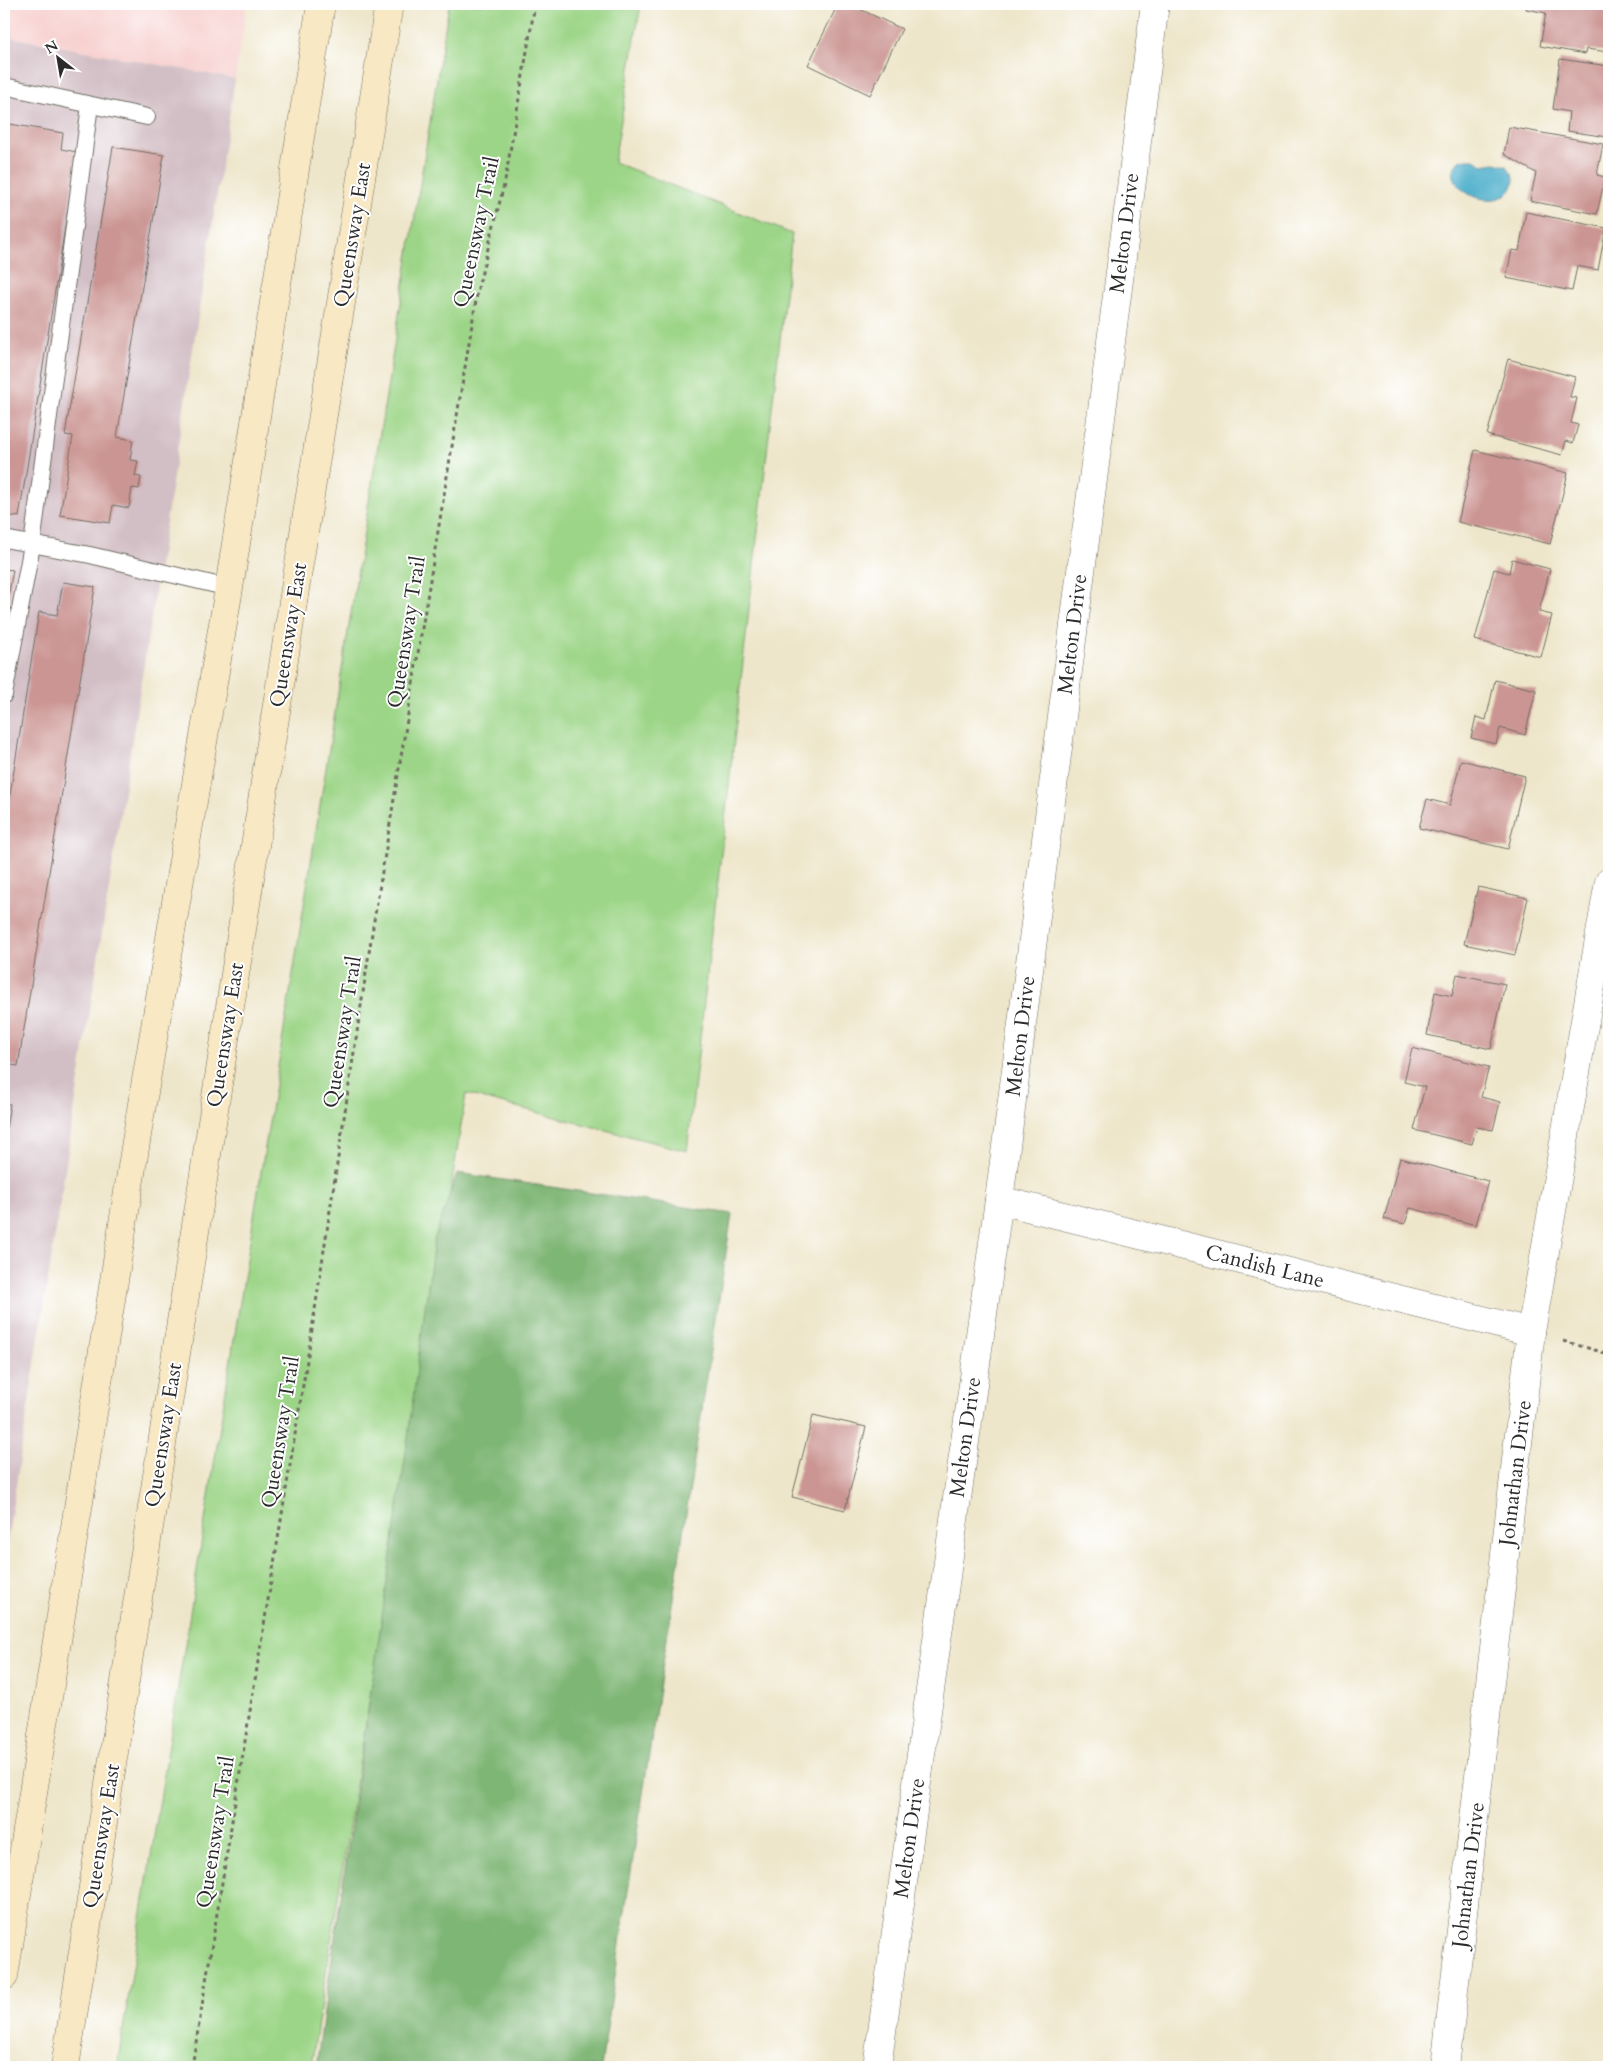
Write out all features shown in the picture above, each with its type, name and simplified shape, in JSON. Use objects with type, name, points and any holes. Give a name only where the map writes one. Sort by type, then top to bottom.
[{"type":"main road","points":[[4,1976],[141,1110],[229,588],[321,4]]},
{"type":"main road","name":"Queensway East","points":[[66,2067],[292,609],[389,4]]},
{"type":"street","name":"Melton Drive","points":[[877,2067],[999,1200],[1126,213],[1155,4]]},
{"type":"street","name":"Johnathan Drive","points":[[1445,2067],[1531,1332],[1609,882]]},
{"type":"street","name":"Candish Lane","points":[[999,1200],[1531,1332]]},
{"type":"lane","points":[[4,86],[147,117]]},
{"type":"lane","points":[[4,695],[32,545],[90,105]]},
{"type":"lane","points":[[4,539],[90,555],[229,588]]},
{"type":"path","name":"Queensway Trail","points":[[192,2067],[309,1346],[375,913],[474,307],[504,181],[535,4]]},
{"type":"path","points":[[1531,1332],[1609,1354]]},
{"type":"shaded area","points":[[4,4],[247,4],[235,79],[4,36]]},
{"type":"shaded area","points":[[4,36],[235,79],[4,1562]]},
{"type":"green space","points":[[449,4],[641,4],[614,162],[792,234],[687,1151],[466,1094],[311,2067],[117,2067]]},
{"type":"green space","points":[[457,1173],[732,1214],[601,2067],[316,2067],[406,1452],[434,1240]]},
{"type":"water","points":[[1474,159],[1482,165],[1495,163],[1507,166],[1514,177],[1512,188],[1505,196],[1495,199],[1472,196],[1462,189],[1455,180],[1453,169],[1459,161]]},
{"type":"building","points":[[838,4],[849,4],[902,29],[870,95],[808,65]]},
{"type":"building","points":[[1527,4],[1609,4],[1604,33],[1609,34],[1609,52],[1586,49],[1585,54],[1540,46],[1546,13],[1526,9]]},
{"type":"building","points":[[1560,59],[1609,66],[1607,93],[1609,94],[1608,137],[1567,131],[1569,112],[1553,109]]},
{"type":"building","points":[[4,123],[63,133],[61,149],[77,152],[19,517],[4,515]]},
{"type":"building","points":[[1509,127],[1603,144],[1597,175],[1605,177],[1597,214],[1530,201],[1536,173],[1504,154]]},
{"type":"building","points":[[113,147],[164,155],[117,437],[133,440],[130,460],[138,461],[135,476],[141,477],[139,489],[132,488],[129,508],[113,505],[110,523],[60,515],[73,436],[65,435]]},
{"type":"building","points":[[1526,212],[1606,228],[1598,270],[1577,266],[1572,291],[1506,278],[1512,250],[1519,251]]},
{"type":"building","points":[[1508,359],[1575,377],[1570,397],[1577,398],[1571,423],[1578,425],[1573,443],[1566,441],[1562,455],[1487,435]]},
{"type":"building","points":[[1475,450],[1568,473],[1550,544],[1458,522]]},
{"type":"building","points":[[1512,559],[1550,569],[1539,612],[1552,615],[1541,657],[1475,640],[1494,569],[1509,573]]},
{"type":"building","points":[[4,569],[13,570],[5,614],[4,614]]},
{"type":"building","points":[[63,582],[95,587],[18,1066],[4,1064],[4,833],[39,612],[57,615]]},
{"type":"building","points":[[1495,680],[1536,690],[1525,735],[1500,728],[1496,744],[1471,738],[1476,717],[1486,720]]},
{"type":"building","points":[[1461,760],[1525,776],[1508,849],[1419,828],[1427,799],[1450,805]]},
{"type":"building","points":[[1478,887],[1528,898],[1515,955],[1464,944]]},
{"type":"building","points":[[1457,974],[1505,984],[1491,1049],[1427,1035],[1435,992],[1452,996]]},
{"type":"building","points":[[1412,1048],[1489,1067],[1481,1097],[1500,1102],[1493,1130],[1477,1127],[1472,1144],[1414,1130],[1425,1087],[1404,1082]]},
{"type":"building","points":[[4,1103],[10,1104],[5,1136],[4,1136]]},
{"type":"building","points":[[1400,1158],[1488,1181],[1476,1225],[1410,1208],[1405,1224],[1384,1219]]},
{"type":"building","points":[[813,1415],[866,1427],[845,1510],[792,1497]]}]
